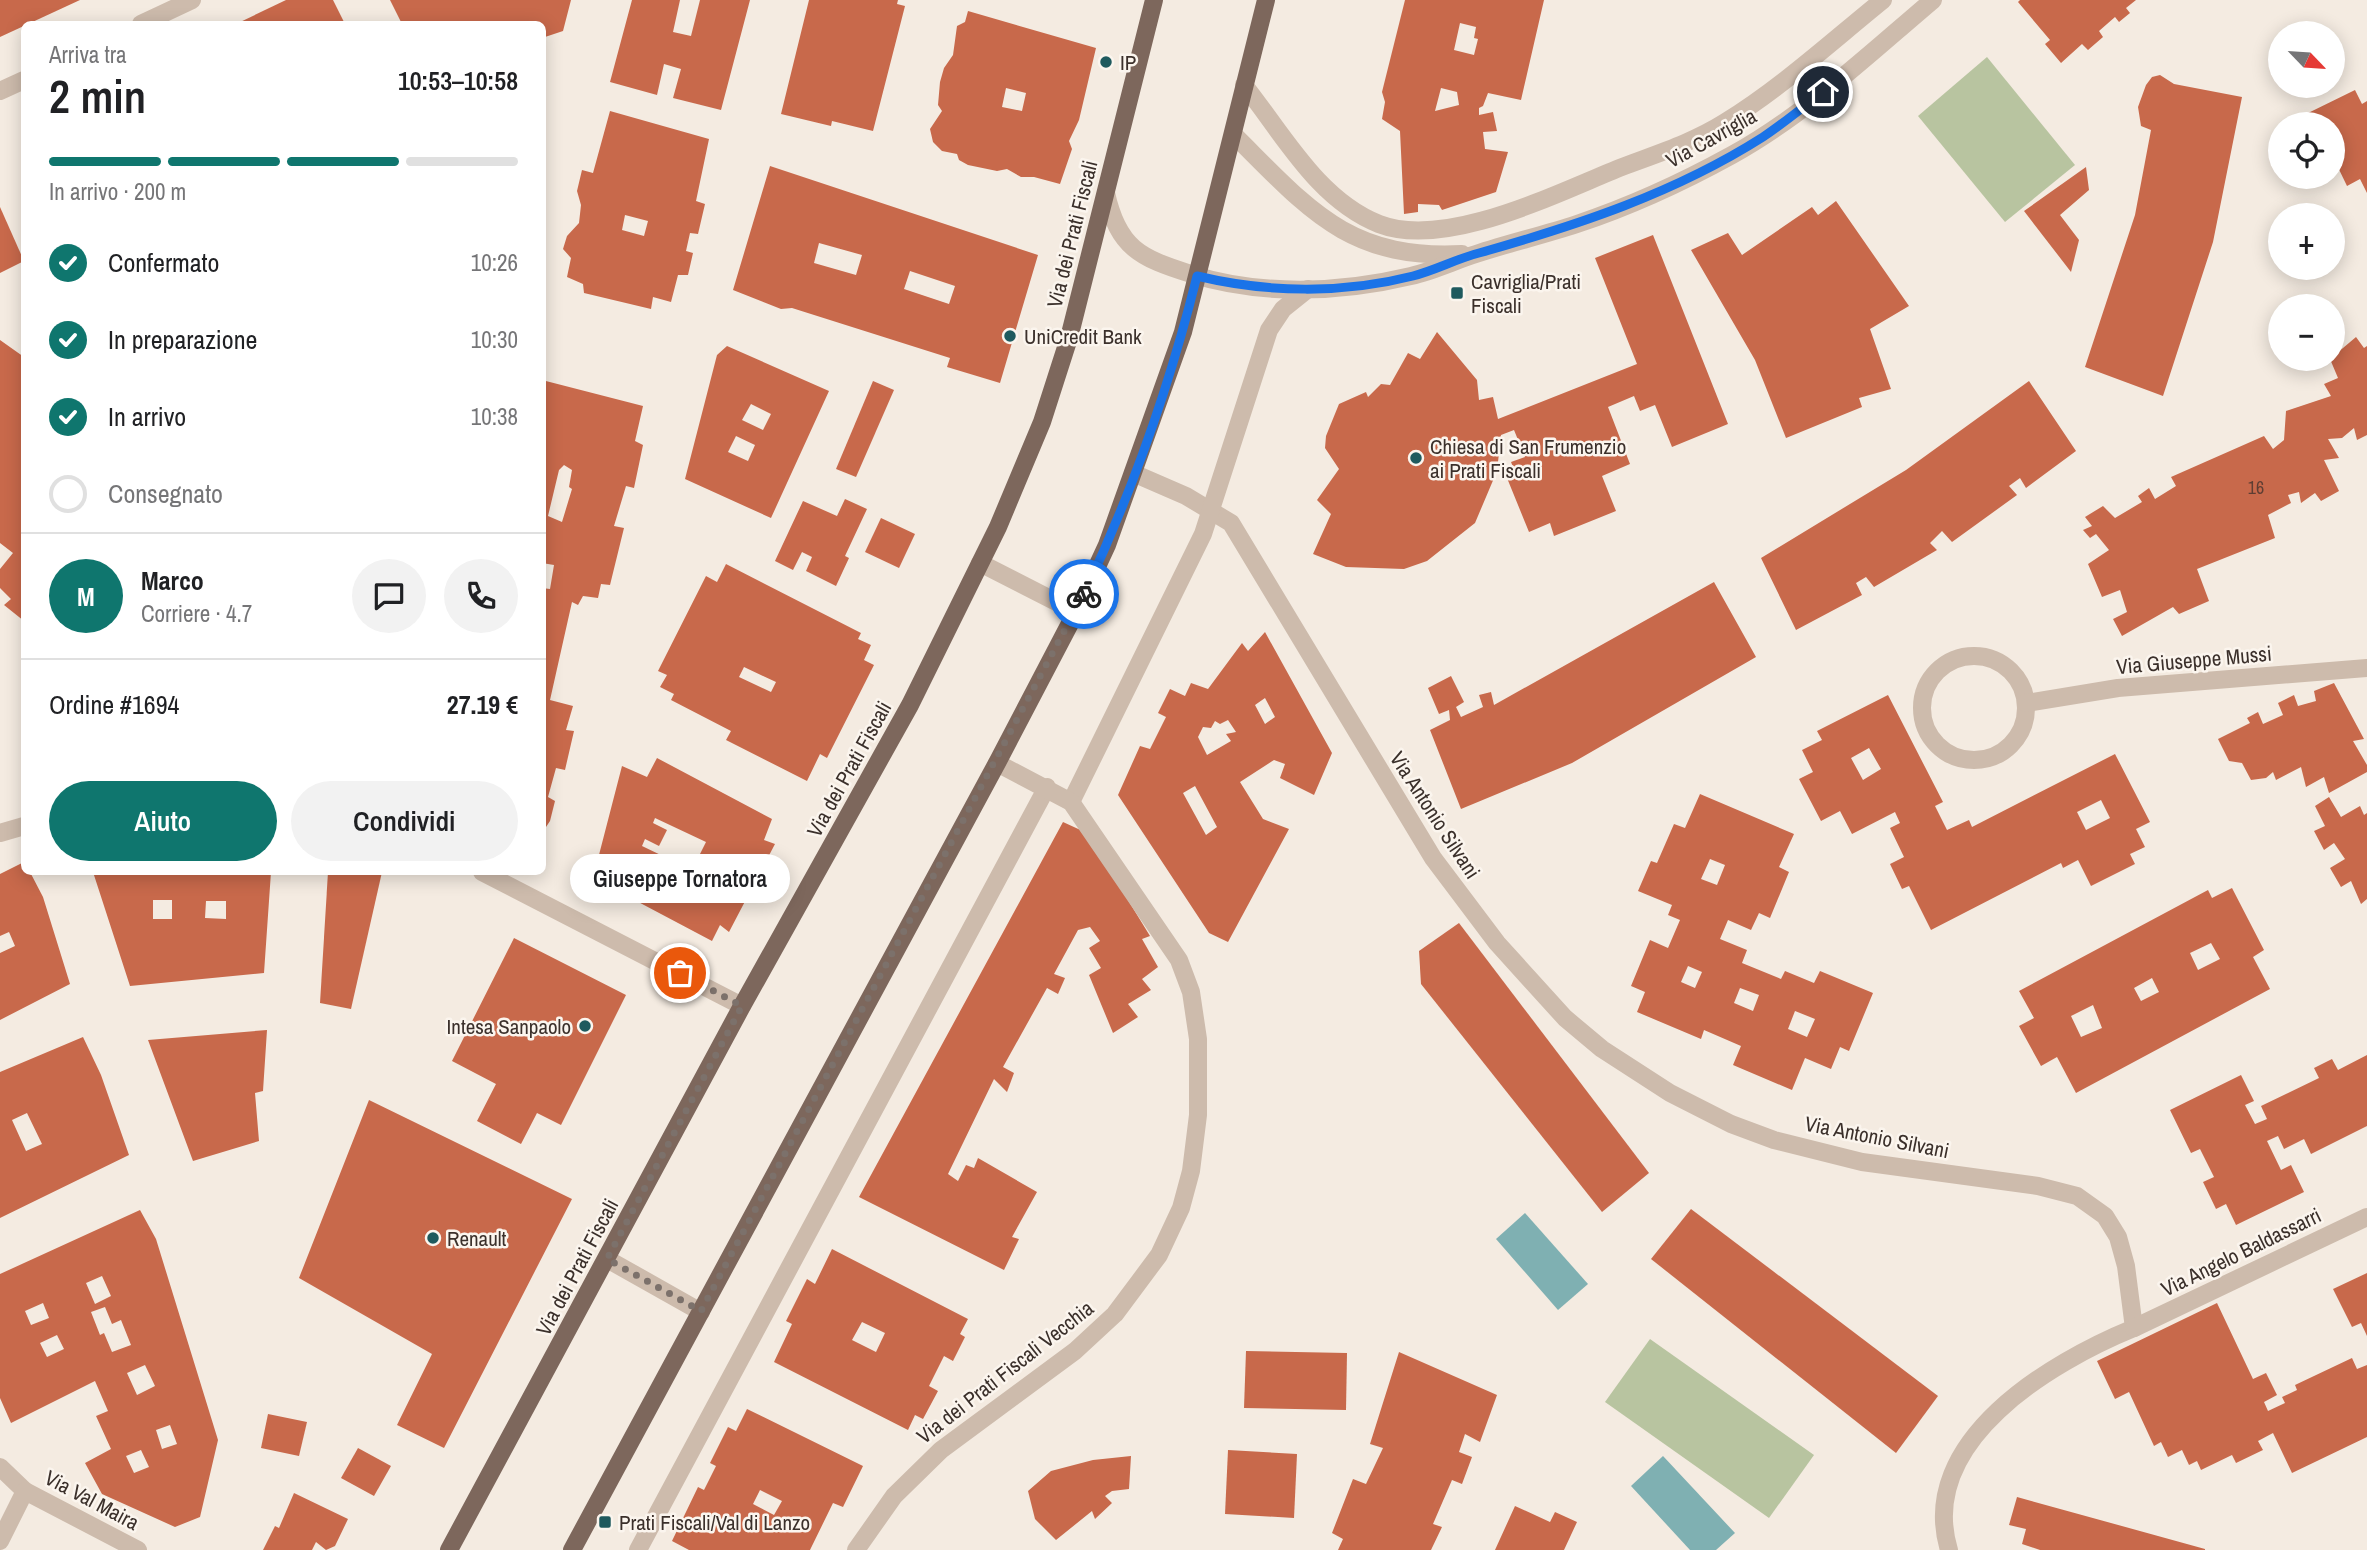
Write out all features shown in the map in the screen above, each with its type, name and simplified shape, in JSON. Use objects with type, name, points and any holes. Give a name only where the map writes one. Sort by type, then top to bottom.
[{"type":"main road","name":"Via dei Prati Fiscali","points":[[449,1550],[742,1006],[910,705],[980,563],[1030,453],[1054,390],[1154,0]]},
{"type":"main road","points":[[572,1550],[997,762],[1076,612],[1107,545],[1183,332],[1266,0]]},
{"type":"street","points":[[147,21],[192,0]]},
{"type":"street","points":[[1244,85],[1311,171],[1338,200],[1364,217],[1392,228],[1440,229],[1523,208],[1700,137],[1767,94],[1883,0]]},
{"type":"street","name":"Via Cavriglia","points":[[1106,193],[1113,222],[1127,244],[1151,261],[1197,276],[1236,285],[1308,289],[1347,287],[1413,276],[1615,210],[1734,154],[1781,124],[1933,0]]},
{"type":"street","points":[[0,91],[21,81]]},
{"type":"street","name":"Via Cavriglia","points":[[1233,134],[1298,199],[1350,236],[1400,253],[1476,254]]},
{"type":"street","points":[[1071,802],[1180,584],[1212,510],[1269,330],[1283,309],[1308,289]]},
{"type":"street","name":"Via Antonio Silvani","points":[[1133,473],[1212,510],[1231,523],[1367,752],[1448,880],[1531,984],[1565,1018],[1602,1049],[1670,1094],[1731,1124],[1774,1140],[1862,1162],[2054,1188],[2077,1196],[2105,1216],[2118,1237],[2126,1266],[2134,1328]]},
{"type":"street","points":[[980,563],[1076,612]]},
{"type":"street","points":[[1967,656],[1984,656],[2000,662],[2013,672],[2023,687],[2026,703],[2025,721],[2018,737],[2006,750],[1990,758],[1973,760],[1956,757],[1941,748],[1929,735],[1923,719],[1922,701],[1927,685],[1937,670],[1951,661],[1967,656]]},
{"type":"street","name":"Via Giuseppe Mussi","points":[[2026,703],[2118,688],[2367,668]]},
{"type":"street","name":"Via dei Prati Fiscali Vecchia","points":[[856,1550],[894,1496],[941,1450],[1075,1351],[1115,1314],[1153,1265],[1184,1199],[1198,1115],[1198,1039],[1191,992],[1173,950],[1071,802],[997,762]]},
{"type":"street","points":[[638,1550],[1047,787]]},
{"type":"street","points":[[0,834],[21,827]]},
{"type":"street","points":[[488,875],[742,1006]]},
{"type":"street","name":"Via Angelo Baldassarri","points":[[2134,1328],[2367,1217]]},
{"type":"street","points":[[607,1259],[701,1311]]},
{"type":"street","points":[[1949,1550],[1944,1518],[1950,1482],[1960,1456],[1973,1435],[1992,1415],[2046,1375],[2092,1345],[2134,1328]]},
{"type":"street","name":"Via Val Maira","points":[[0,1467],[25,1491],[138,1550]]},
{"type":"street","name":"Via Val Maira","points":[[0,1541],[25,1491]]},
{"type":"green space","points":[[1987,57],[2075,165],[2005,222],[1918,116]]},
{"type":"green space","points":[[1650,1339],[1814,1455],[1769,1518],[1605,1402]]},
{"type":"water","points":[[1525,1213],[1588,1284],[1558,1310],[1496,1239]]},
{"type":"water","points":[[1663,1456],[1735,1533],[1716,1550],[1690,1550],[1631,1486]]},
{"type":"building","points":[[0,0],[80,0],[35,21],[21,21],[21,27],[0,37]]},
{"type":"building","points":[[286,0],[333,0],[344,21],[242,21]]},
{"type":"building","points":[[390,0],[571,0],[563,31],[546,37],[546,21],[400,21]]},
{"type":"building","points":[[632,0],[680,0],[673,32],[691,36],[700,0],[750,0],[721,110],[673,98],[681,69],[664,64],[657,95],[610,82]]},
{"type":"building","points":[[809,0],[898,0],[897,4],[905,6],[873,131],[832,121],[831,126],[781,114]]},
{"type":"building","points":[[1405,0],[1544,0],[1521,100],[1488,93],[1483,106],[1479,108],[1479,115],[1493,112],[1497,131],[1483,132],[1485,149],[1508,152],[1496,192],[1442,210],[1439,205],[1418,204],[1418,212],[1404,214],[1400,131],[1382,119],[1385,102],[1382,92]],"holes":[[[1460,23],[1476,27],[1474,38],[1478,39],[1474,55],[1454,50]],[[1441,88],[1457,92],[1459,105],[1435,111]]]},
{"type":"building","points":[[2136,0],[2126,8],[2130,13],[2119,22],[2115,17],[2099,31],[2103,37],[2088,50],[2082,44],[2061,63],[2045,44],[2050,40],[2018,2]]},
{"type":"building","points":[[968,11],[1096,48],[1079,120],[1069,141],[1072,149],[1060,184],[1034,177],[1021,177],[1007,169],[997,171],[968,165],[959,160],[957,154],[942,151],[933,142],[930,129],[942,111],[938,105],[940,82],[944,68],[953,55],[957,26],[965,22]],"holes":[[[1006,88],[1026,93],[1022,111],[1002,107]]]},
{"type":"building","points":[[2160,75],[2174,84],[2242,97],[2213,242],[2163,396],[2085,367],[2135,215],[2151,130],[2141,126],[2138,107],[2146,85],[2152,77]]},
{"type":"building","points":[[2355,90],[2362,104],[2367,101],[2367,193],[2360,179],[2347,186],[2345,182],[2345,112],[2310,112],[2339,98],[2345,98],[2345,95]]},
{"type":"building","points":[[610,111],[709,139],[696,201],[705,204],[698,234],[690,233],[686,251],[693,253],[688,275],[678,275],[671,302],[653,297],[651,309],[584,293],[583,284],[567,277],[571,258],[563,249],[567,236],[579,223],[581,205],[577,191],[582,170],[593,173]],"holes":[[[625,215],[648,221],[644,236],[622,230]]]},
{"type":"building","points":[[770,166],[1038,255],[1000,383],[947,367],[950,358],[792,308],[781,309],[733,290]],"holes":[[[819,243],[862,255],[856,275],[814,263]],[[910,271],[955,286],[949,304],[904,289]]]},
{"type":"building","points":[[2086,167],[2089,190],[2060,215],[2079,240],[2071,272],[2024,211]]},
{"type":"building","points":[[1836,201],[1909,306],[1870,329],[1891,389],[1859,398],[1862,407],[1786,438],[1755,360],[1691,250],[1728,233],[1742,255],[1812,207],[1818,215]]},
{"type":"building","points":[[0,207],[21,254],[21,262],[0,273]]},
{"type":"building","points":[[1653,235],[1728,424],[1672,447],[1655,405],[1640,411],[1634,396],[1608,407],[1630,464],[1602,476],[1616,511],[1554,536],[1550,523],[1529,532],[1507,478],[1516,474],[1511,462],[1525,457],[1514,430],[1501,435],[1497,471],[1475,523],[1427,561],[1404,569],[1346,567],[1313,554],[1331,514],[1317,500],[1339,469],[1325,448],[1326,436],[1339,404],[1366,392],[1368,397],[1381,384],[1390,385],[1408,353],[1420,359],[1437,332],[1477,380],[1479,400],[1493,397],[1498,419],[1637,364],[1595,258]]},
{"type":"building","points":[[2356,337],[2364,348],[2367,346],[2367,435],[2357,440],[2354,428],[2342,438],[2328,439],[2339,458],[2324,460],[2339,491],[2321,501],[2315,493],[2301,503],[2299,492],[2288,495],[2291,503],[2268,515],[2275,538],[2197,569],[2209,601],[2179,614],[2173,607],[2122,636],[2113,619],[2127,612],[2120,590],[2102,597],[2088,564],[2109,550],[2096,534],[2090,538],[2083,530],[2092,526],[2085,517],[2103,506],[2115,518],[2142,502],[2138,496],[2149,488],[2155,499],[2176,486],[2171,477],[2264,436],[2273,449],[2284,440],[2286,411],[2331,396],[2324,384],[2338,378],[2335,371],[2345,371],[2345,346]]},
{"type":"building","points":[[0,340],[21,355],[21,619],[4,605],[11,599],[0,588],[0,569],[13,553],[0,543]]},
{"type":"building","points":[[727,346],[829,391],[771,518],[685,479],[717,355]],"holes":[[[751,404],[771,414],[763,430],[742,420]],[[736,436],[755,445],[748,461],[728,452]]]},
{"type":"building","points":[[546,381],[643,406],[635,441],[643,445],[634,488],[626,486],[614,526],[624,528],[610,585],[601,584],[598,598],[583,596],[578,605],[572,602],[550,700],[573,706],[566,730],[574,731],[565,770],[556,768],[548,797],[555,801],[546,827],[546,588],[550,589],[554,565],[546,564]],"holes":[[[564,465],[572,470],[569,487],[572,489],[562,522],[548,516],[559,470]]]},
{"type":"building","points":[[873,381],[894,390],[856,477],[836,469]]},
{"type":"building","points":[[2029,381],[2076,451],[2026,488],[2020,478],[2009,486],[2017,495],[1952,542],[1942,531],[1930,543],[1937,550],[1874,587],[1866,577],[1856,583],[1862,595],[1796,630],[1761,558],[1906,470]]},
{"type":"building","points":[[845,499],[867,509],[845,556],[849,558],[836,586],[806,571],[812,557],[802,552],[793,570],[775,561],[803,501],[837,516]]},
{"type":"building","points":[[881,518],[915,534],[899,568],[865,552]]},
{"type":"building","points":[[726,564],[861,633],[858,639],[871,645],[864,660],[874,665],[827,758],[820,754],[807,781],[726,740],[731,731],[671,700],[674,694],[660,687],[667,675],[658,671],[706,576],[717,582]],"holes":[[[744,667],[776,682],[771,692],[739,677]]]},
{"type":"building","points":[[1714,582],[1756,657],[1572,763],[1461,809],[1430,730],[1450,720],[1449,710],[1439,714],[1428,688],[1451,676],[1464,702],[1456,707],[1461,717],[1483,707],[1479,695],[1491,692],[1494,705]]},
{"type":"building","points":[[1265,632],[1332,753],[1314,795],[1280,778],[1285,764],[1274,760],[1240,782],[1263,819],[1289,829],[1228,942],[1209,933],[1118,795],[1140,746],[1150,749],[1166,717],[1158,713],[1170,689],[1185,696],[1191,683],[1208,689],[1242,643],[1248,651]],"holes":[[[1265,698],[1275,717],[1265,724],[1255,705]],[[1228,720],[1236,732],[1226,734],[1231,741],[1207,755],[1198,737],[1203,727],[1211,728],[1215,721],[1220,724]],[[1195,786],[1217,827],[1206,835],[1183,793]]]},
{"type":"building","points":[[2334,683],[2364,739],[2353,741],[2367,765],[2367,772],[2329,793],[2324,777],[2306,787],[2301,767],[2276,780],[2273,772],[2266,778],[2251,780],[2242,763],[2229,761],[2218,739],[2250,723],[2247,718],[2258,712],[2263,724],[2283,715],[2278,703],[2294,695],[2298,706],[2316,701],[2314,691]]},
{"type":"building","points":[[1888,695],[1943,802],[1935,806],[1947,830],[1969,820],[1972,827],[2115,754],[2150,822],[2136,829],[2145,847],[2130,854],[2135,864],[2091,886],[2078,860],[2063,868],[2061,863],[1931,930],[1909,886],[1902,889],[1890,864],[1904,857],[1890,828],[1900,823],[1895,812],[1852,834],[1840,811],[1821,821],[1799,779],[1813,772],[1802,750],[1822,740],[1817,731]],"holes":[[[1869,748],[1881,769],[1863,780],[1851,758]],[[2101,800],[2110,818],[2086,830],[2077,812]]]},
{"type":"building","points":[[657,758],[772,819],[764,840],[775,844],[729,932],[720,925],[712,941],[593,878],[622,766],[647,777]],"holes":[[[655,818],[706,842],[692,870],[642,846],[645,839],[659,846],[667,830],[653,823]]]},
{"type":"building","points":[[1700,794],[1794,834],[1779,867],[1789,872],[1770,918],[1759,913],[1751,930],[1728,920],[1720,939],[1747,950],[1742,963],[1781,979],[1785,971],[1814,983],[1820,971],[1873,993],[1849,1051],[1840,1047],[1831,1069],[1805,1058],[1792,1090],[1733,1065],[1741,1046],[1704,1030],[1701,1039],[1637,1012],[1645,992],[1631,986],[1650,940],[1668,948],[1680,920],[1668,915],[1672,905],[1638,891],[1651,861],[1657,863],[1674,824],[1685,828]],"holes":[[[1710,859],[1725,865],[1717,885],[1701,879]],[[1688,966],[1702,972],[1695,988],[1681,982]],[[1740,988],[1759,995],[1753,1011],[1734,1003]],[[1795,1011],[1815,1019],[1807,1037],[1788,1029]]]},
{"type":"building","points":[[2329,797],[2341,817],[2360,806],[2364,815],[2367,813],[2367,899],[2361,904],[2351,881],[2341,887],[2330,868],[2345,859],[2334,843],[2324,850],[2314,831],[2325,826],[2315,806]]},
{"type":"building","points":[[1063,822],[1087,833],[1150,936],[1142,939],[1158,967],[1142,979],[1151,990],[1128,1004],[1138,1017],[1113,1033],[1089,975],[1101,968],[1089,948],[1100,941],[1090,927],[1078,930],[1054,974],[1065,978],[1058,994],[1047,988],[1003,1067],[1014,1073],[1007,1092],[994,1079],[948,1174],[958,1181],[966,1165],[974,1168],[978,1158],[1037,1192],[1012,1237],[1019,1239],[1004,1270],[859,1197]]},
{"type":"building","points":[[21,864],[21,875],[32,875],[43,897],[70,984],[0,1020],[0,953],[15,946],[9,932],[0,936],[0,874]]},
{"type":"building","points":[[94,875],[271,875],[264,973],[130,986]],"holes":[[[153,900],[172,900],[172,919],[153,919]],[[206,901],[226,901],[226,919],[205,918]]]},
{"type":"building","points":[[328,875],[381,875],[351,1009],[320,1003]]},
{"type":"building","points":[[2232,888],[2264,950],[2253,957],[2270,989],[2076,1093],[2057,1057],[2041,1066],[2019,1026],[2034,1018],[2019,991],[2208,890],[2212,898]],"holes":[[[2211,943],[2220,959],[2198,970],[2190,953]],[[2152,978],[2159,992],[2141,1001],[2134,988]],[[2093,1005],[2102,1028],[2081,1037],[2071,1016]]]},
{"type":"building","points":[[1459,923],[1649,1173],[1602,1212],[1421,984],[1419,951]]},
{"type":"building","points":[[514,938],[626,995],[561,1125],[537,1113],[521,1144],[477,1121],[496,1084],[452,1061]]},
{"type":"building","points":[[267,1030],[263,1091],[255,1093],[259,1141],[193,1161],[148,1040]]},
{"type":"building","points":[[83,1037],[101,1075],[129,1155],[0,1218],[0,1072]],"holes":[[[27,1113],[42,1144],[26,1151],[12,1120]]]},
{"type":"building","points":[[2367,1055],[2367,1126],[2311,1154],[2304,1139],[2284,1149],[2278,1136],[2267,1141],[2281,1170],[2291,1165],[2304,1192],[2236,1225],[2226,1204],[2216,1209],[2203,1182],[2214,1177],[2200,1149],[2191,1153],[2170,1110],[2241,1075],[2254,1101],[2245,1105],[2255,1124],[2267,1119],[2261,1106],[2319,1078],[2314,1068],[2332,1059],[2338,1070]]},
{"type":"building","name":"Renault","points":[[369,1100],[572,1199],[444,1448],[397,1425],[432,1354],[299,1278]]},
{"type":"building","points":[[1691,1209],[1938,1396],[1896,1453],[1651,1259]]},
{"type":"building","points":[[140,1210],[156,1239],[218,1440],[200,1517],[175,1527],[102,1494],[85,1463],[111,1449],[96,1416],[108,1411],[95,1381],[11,1423],[0,1398],[0,1274]],"holes":[[[102,1276],[111,1296],[95,1304],[86,1283]],[[43,1303],[49,1318],[31,1325],[25,1311]],[[105,1307],[112,1324],[121,1320],[131,1345],[112,1352],[104,1333],[100,1335],[91,1312]],[[57,1335],[64,1349],[47,1357],[40,1343]],[[145,1365],[155,1386],[137,1395],[127,1373]],[[170,1425],[177,1444],[162,1449],[156,1430]],[[141,1450],[149,1467],[134,1473],[126,1456]]]},
{"type":"building","points":[[832,1249],[968,1319],[960,1334],[965,1337],[953,1361],[944,1356],[929,1386],[938,1391],[923,1419],[915,1415],[908,1430],[774,1362],[792,1324],[786,1321],[807,1279],[815,1284]],"holes":[[[862,1322],[885,1333],[876,1352],[852,1340]]]},
{"type":"building","points":[[2367,1273],[2367,1336],[2361,1323],[2352,1327],[2333,1289]]},
{"type":"building","points":[[2217,1303],[2253,1379],[2266,1373],[2277,1395],[2264,1402],[2268,1411],[2285,1403],[2282,1397],[2297,1390],[2295,1385],[2352,1358],[2357,1369],[2367,1365],[2367,1437],[2292,1473],[2273,1433],[2258,1441],[2263,1450],[2236,1463],[2232,1455],[2201,1470],[2197,1461],[2189,1465],[2182,1450],[2168,1457],[2161,1442],[2154,1446],[2129,1392],[2115,1399],[2097,1361]]},
{"type":"building","points":[[1246,1351],[1347,1353],[1346,1410],[1244,1408]]},
{"type":"building","points":[[1399,1352],[1497,1395],[1480,1442],[1465,1434],[1459,1452],[1472,1457],[1462,1484],[1452,1480],[1433,1524],[1442,1527],[1431,1550],[1338,1550],[1343,1539],[1332,1533],[1353,1479],[1366,1484],[1383,1448],[1370,1444]]},
{"type":"building","points":[[747,1409],[863,1466],[843,1507],[833,1503],[810,1550],[689,1550],[672,1541],[698,1487],[704,1490],[716,1466],[710,1463],[728,1427],[736,1431]],"holes":[[[760,1490],[782,1501],[774,1515],[753,1504]]]},
{"type":"building","points":[[268,1414],[307,1422],[299,1456],[261,1448]]},
{"type":"building","points":[[358,1448],[391,1466],[374,1496],[341,1478]]},
{"type":"building","points":[[1228,1450],[1297,1454],[1294,1518],[1225,1514]]},
{"type":"building","points":[[1131,1456],[1129,1489],[1112,1491],[1105,1496],[1112,1503],[1095,1519],[1092,1511],[1056,1540],[1035,1519],[1028,1491],[1051,1471],[1093,1460]]},
{"type":"building","points":[[294,1493],[348,1519],[335,1546],[326,1550],[316,1542],[312,1550],[263,1550],[275,1526],[279,1528]]},
{"type":"building","points":[[2017,1497],[2205,1550],[2040,1550],[2022,1544],[2026,1529],[2009,1525]]},
{"type":"building","points":[[1515,1506],[1550,1522],[1555,1512],[1577,1522],[1564,1550],[1495,1550]]},
{"type":"way so far","points":[[680,973],[742,1006],[607,1259],[701,1311],[1007,743],[1084,594]]},
{"type":"place","name":"IP","points":[[1106,62]]},
{"type":"place","name":"Cavriglia/Prati Fiscali","points":[[1457,293]]},
{"type":"place","name":"UniCredit Bank","points":[[1010,336]]},
{"type":"place","name":"Chiesa di San Frumenzio ai Prati Fiscali","points":[[1416,458]]},
{"type":"place","name":"Giuseppe Tornatora","points":[[680,973]]},
{"type":"place","name":"Intesa Sanpaolo","points":[[585,1026]]},
{"type":"place","name":"Renault","points":[[433,1238]]},
{"type":"place","name":"Prati Fiscali/Val di Lanzo","points":[[605,1522]]},
{"type":"route","points":[[1084,594],[1123,504],[1183,332],[1197,276],[1236,285],[1308,289],[1347,287],[1413,276],[1579,223],[1646,198],[1763,137],[1823,92]]}]
